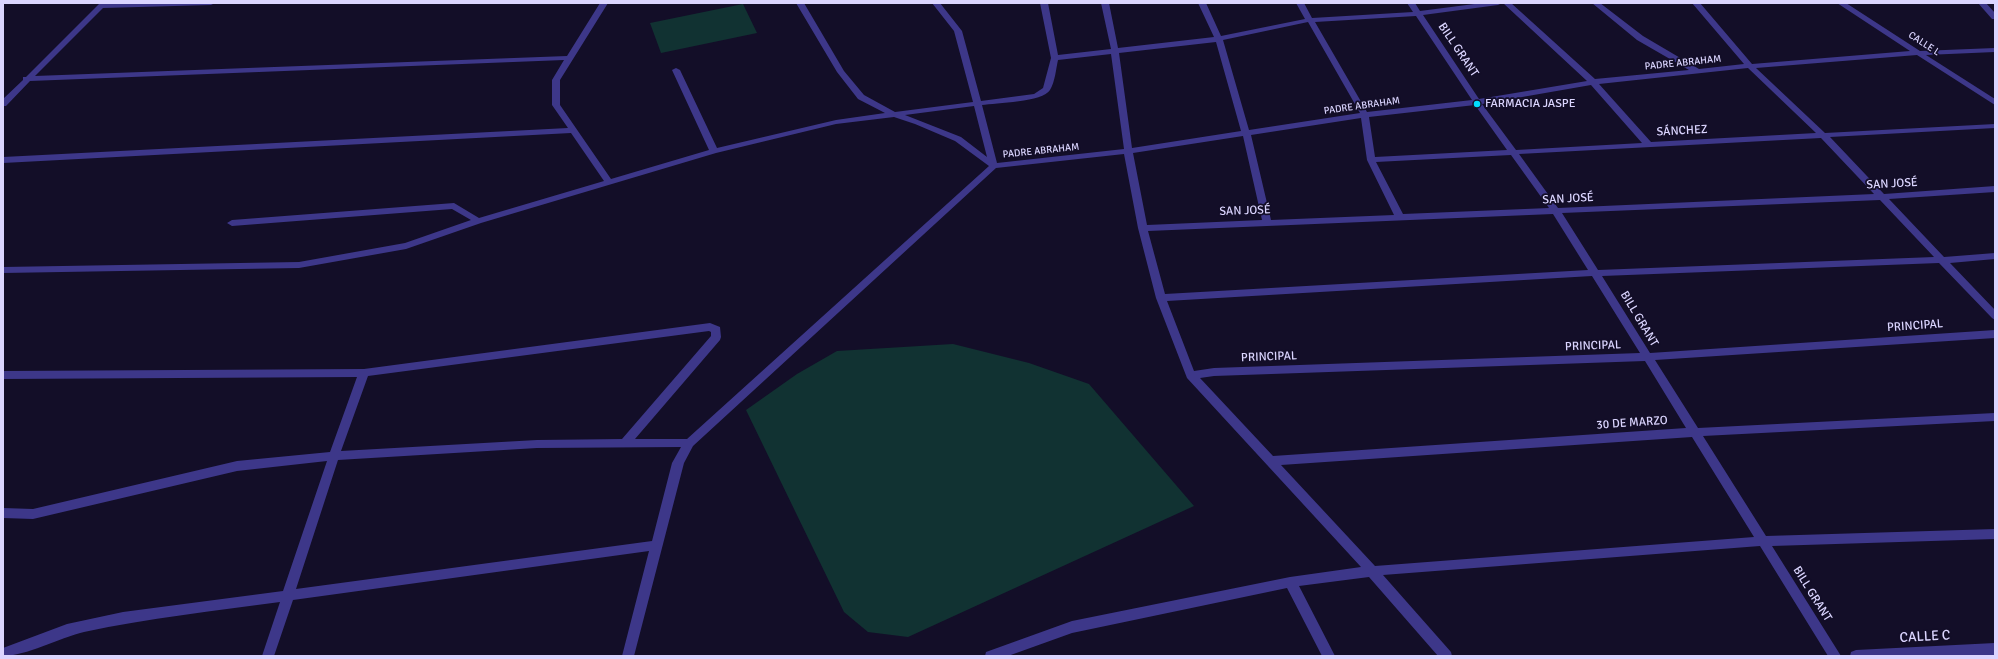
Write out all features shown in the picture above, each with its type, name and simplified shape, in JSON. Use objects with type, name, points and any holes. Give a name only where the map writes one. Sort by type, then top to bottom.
[{"type":"street","points":[[3,104],[26,79],[102,5],[211,3]]},
{"type":"street","points":[[604,3],[556,80],[556,105],[609,182]]},
{"type":"street","name":"PADRE ABRAHAM","points":[[800,3],[841,72],[861,97],[893,114],[918,122],[958,139],[994,166],[1128,151],[1365,115],[1477,102],[1593,82],[1750,66],[1919,53],[1995,50]]},
{"type":"street","points":[[628,656],[678,463],[689,443],[994,166],[958,31],[936,3]]},
{"type":"street","points":[[3,270],[299,265],[406,246],[478,221],[714,151],[836,122],[1034,96],[1043,93],[1047,89],[1055,58],[1048,34],[1044,3]]},
{"type":"street","points":[[1105,3],[1115,52],[1128,151],[1143,228],[1161,298],[1191,375],[1372,571],[1446,656]]},
{"type":"street","points":[[1202,3],[1219,39],[1246,133],[1267,222]]},
{"type":"street","points":[[1300,3],[1365,115],[1371,160],[1400,218]]},
{"type":"street","name":"BILL GRANT","points":[[1411,3],[1477,102],[1556,211],[1835,656]]},
{"type":"street","points":[[1055,58],[1219,39],[1309,20],[1417,14],[1498,3]]},
{"type":"street","points":[[1507,3],[1593,82],[1648,145]]},
{"type":"street","points":[[1596,3],[1640,38],[1696,71]]},
{"type":"street","points":[[1696,3],[1750,66],[1823,135],[1880,197],[1943,260],[1995,316]]},
{"type":"street","name":"CALLE L","points":[[1841,3],[1995,104]]},
{"type":"street","points":[[1982,3],[1995,17]]},
{"type":"street","points":[[26,79],[569,58]]},
{"type":"street","points":[[676,70],[714,151]]},
{"type":"street","name":"SÁNCHEZ","points":[[1371,160],[1995,126]]},
{"type":"street","points":[[3,160],[573,130]]},
{"type":"street","name":"SAN JOSÉ","points":[[1143,228],[1880,197],[1995,189]]},
{"type":"street","points":[[232,223],[454,206],[478,221]]},
{"type":"street","points":[[1161,298],[1596,273],[1943,260],[1995,256]]},
{"type":"street","points":[[3,375],[364,373],[710,327],[716,330],[716,337],[624,444]]},
{"type":"street","name":"PRINCIPAL","points":[[1191,375],[1214,372],[1647,357],[1995,334]]},
{"type":"street","points":[[268,656],[334,456],[364,373]]},
{"type":"street","name":"30 DE MARZO","points":[[1270,461],[1695,432],[1995,417]]},
{"type":"street","points":[[3,513],[33,514],[237,466],[334,456],[537,444],[689,443]]},
{"type":"street","points":[[991,656],[1072,628],[1290,582],[1372,571],[1763,541],[1995,534]]},
{"type":"street","points":[[3,654],[67,630],[123,618],[288,597],[657,545]]},
{"type":"street","points":[[1290,582],[1329,656]]},
{"type":"street","name":"CALLE C","points":[[1856,656],[1995,649]]},
{"type":"green space","points":[[743,4],[757,33],[661,53],[650,23]]},
{"type":"green space","points":[[953,344],[1029,363],[1089,384],[1194,506],[908,637],[868,632],[844,612],[746,410],[797,374],[837,351]]},
{"type":"place","name":"FARMACIA JASPE","points":[[1477,104]]}]
